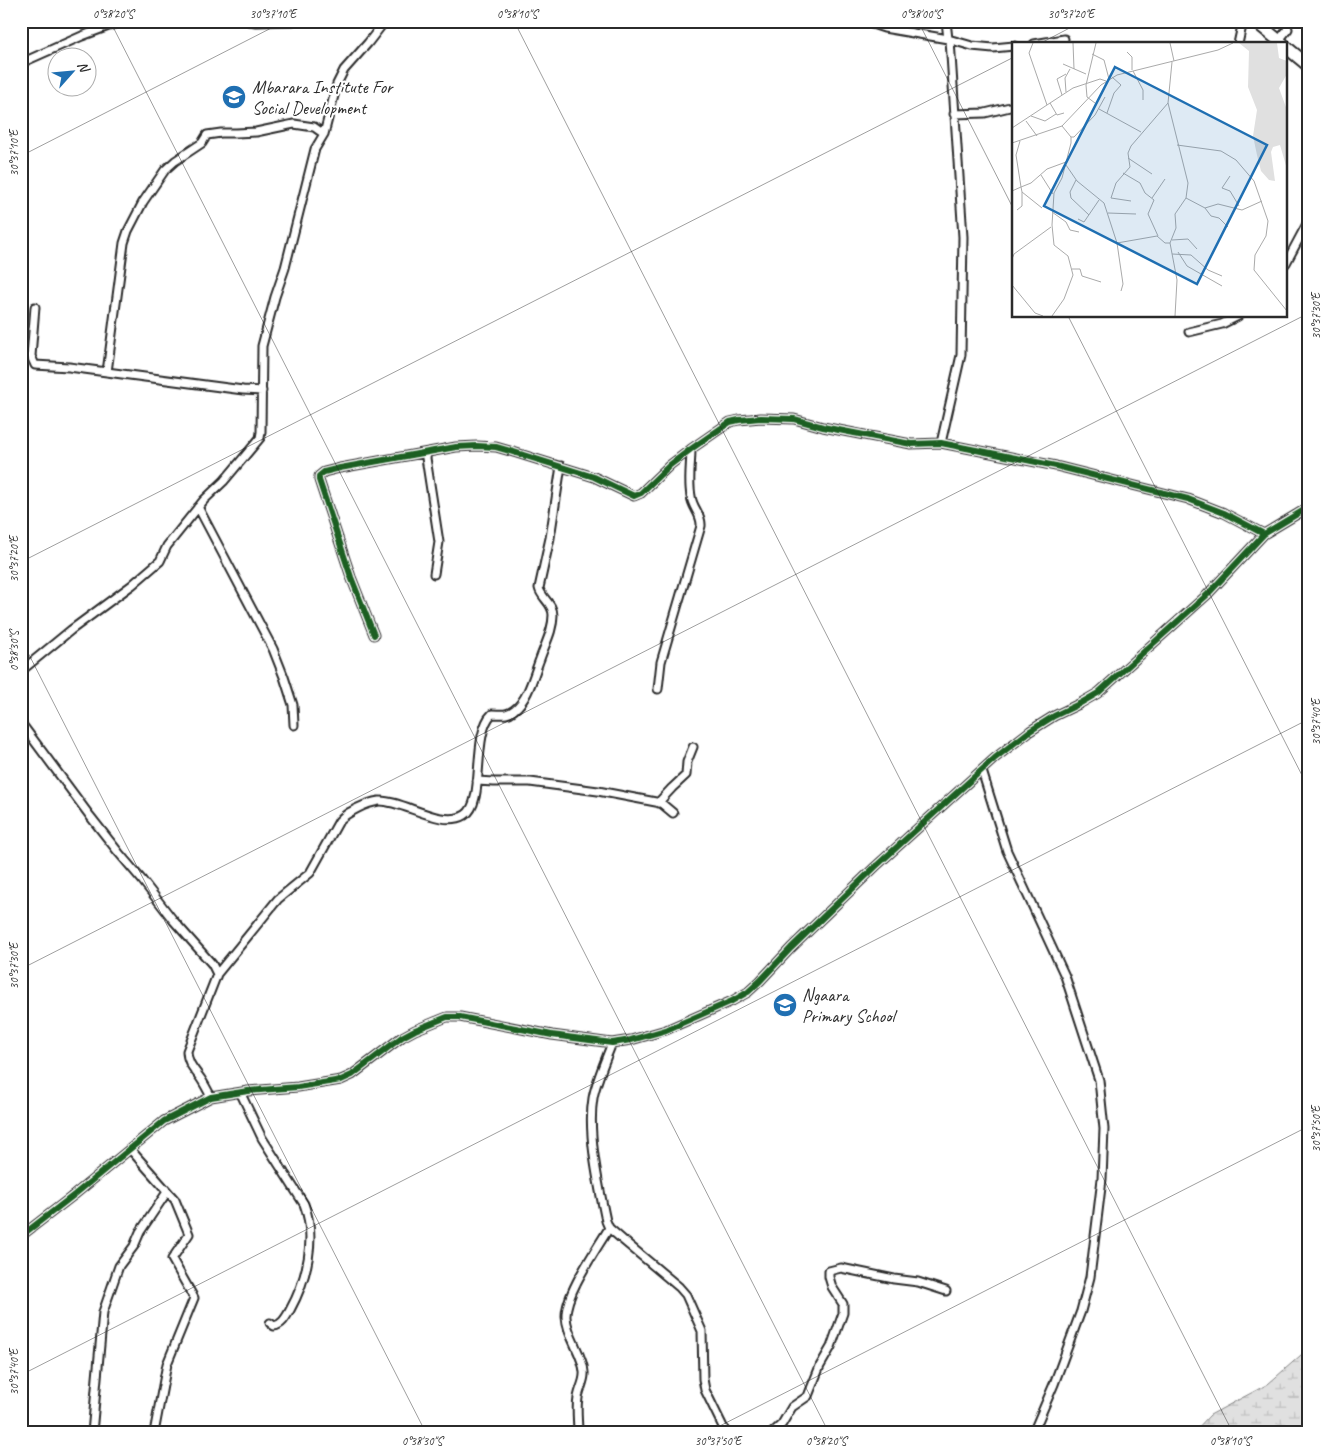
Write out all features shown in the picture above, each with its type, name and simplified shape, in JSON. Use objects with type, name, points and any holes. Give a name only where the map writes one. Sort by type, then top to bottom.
[{"type":"main road","points":[[1254,21],[1280,42]]},
{"type":"main road","points":[[1288,48],[1309,66]]},
{"type":"street","points":[[21,63],[82,36],[122,21]]},
{"type":"street","points":[[248,21],[293,21]]},
{"type":"street","points":[[21,671],[154,566],[164,554],[167,546],[198,507],[224,481],[260,438],[262,346],[285,268],[315,149],[324,134],[337,84],[344,70],[385,21]]},
{"type":"street","points":[[863,21],[884,28],[949,39],[972,46],[993,48],[1012,46]]},
{"type":"street","points":[[941,443],[961,355],[963,237],[949,39],[946,21]]},
{"type":"street","points":[[1238,42],[1243,21]]},
{"type":"street","points":[[1283,21],[1288,29],[1284,42]]},
{"type":"street","points":[[1046,42],[1064,39]]},
{"type":"street","points":[[954,114],[985,113],[1012,106]]},
{"type":"street","points":[[107,372],[124,243],[130,225],[139,208],[165,170],[202,143],[207,135],[256,132],[294,124],[314,127],[324,134]]},
{"type":"street","points":[[1288,259],[1309,220]]},
{"type":"street","points":[[35,307],[31,356],[35,365],[69,367],[262,391]]},
{"type":"street","points":[[1189,332],[1222,324],[1234,318]]},
{"type":"street","points":[[374,635],[351,578],[319,476],[324,472],[381,459],[456,447],[496,447],[594,477],[634,496],[641,493],[691,448],[730,422],[762,418],[794,419],[823,427],[912,444],[941,443],[1056,466],[1188,499],[1224,513],[1264,534]]},
{"type":"street","points":[[658,689],[661,662],[701,526],[701,517],[694,508],[691,498],[691,448]]},
{"type":"street","points":[[427,453],[426,458],[439,542],[434,574]]},
{"type":"street","points":[[212,1097],[190,1064],[187,1051],[217,974],[278,899],[310,873],[344,815],[366,804],[379,801],[391,802],[425,814],[447,818],[460,817],[473,807],[484,729],[492,714],[506,715],[518,707],[532,682],[550,635],[553,616],[551,605],[539,588],[550,538],[561,466]]},
{"type":"street","points":[[198,507],[273,649],[294,705],[294,725]]},
{"type":"street","points":[[21,1236],[74,1196],[164,1121],[212,1097],[341,1080],[352,1075],[402,1037],[447,1017],[460,1017],[552,1035],[612,1042],[632,1040],[666,1030],[748,992],[875,867],[995,758],[1030,731],[1098,693],[1207,595],[1264,534],[1309,507]]},
{"type":"street","points":[[21,723],[90,816],[173,920],[212,964],[217,974]]},
{"type":"street","points":[[658,803],[686,775],[687,762],[693,747]]},
{"type":"street","points":[[982,771],[1007,851],[1065,976],[1099,1080],[1104,1129],[1100,1198],[1090,1277],[1081,1311],[1054,1384],[1033,1433]]},
{"type":"street","points":[[477,781],[530,782],[567,786],[661,803],[673,812]]},
{"type":"street","points":[[612,1042],[593,1096],[592,1110],[594,1150],[605,1215],[610,1228],[686,1295],[702,1331],[703,1379],[706,1390],[726,1433]]},
{"type":"street","points":[[239,1093],[262,1138],[304,1204],[308,1214],[309,1251],[303,1283],[292,1307],[281,1324],[274,1326],[270,1323]]},
{"type":"street","points":[[130,1149],[175,1200],[189,1234],[172,1259],[194,1298],[167,1364],[154,1433]]},
{"type":"street","points":[[92,1433],[103,1312],[119,1266],[134,1246],[140,1232],[167,1192]]},
{"type":"street","points":[[578,1433],[578,1396],[584,1372],[570,1336],[566,1317],[568,1302],[610,1228]]},
{"type":"street","points":[[772,1433],[782,1424],[792,1407],[808,1396],[820,1366],[831,1347],[843,1313],[843,1304],[832,1287],[829,1271],[841,1268],[918,1282],[946,1291]]},
{"type":"green space","points":[[1309,1348],[1309,1433],[1193,1433],[1210,1415],[1268,1384]]},
{"type":"cycle path","points":[[374,635],[351,577],[319,476],[324,472],[340,468],[456,447],[496,447],[594,477],[634,496],[641,493],[670,465],[730,422],[761,418],[794,419],[823,427],[911,444],[941,443],[1056,466],[1188,499],[1224,513],[1264,534]]},
{"type":"cycle path","points":[[21,1236],[164,1121],[211,1097],[341,1080],[352,1075],[402,1037],[447,1017],[460,1017],[552,1035],[612,1043],[631,1040],[666,1030],[748,992],[875,867],[995,758],[1030,731],[1098,693],[1207,595],[1264,534],[1309,507]]},
{"type":"place","name":"Mbarara Institute For Social Development","points":[[234,97]]},
{"type":"place","name":"Ngaara Primary School","points":[[785,1005]]}]
